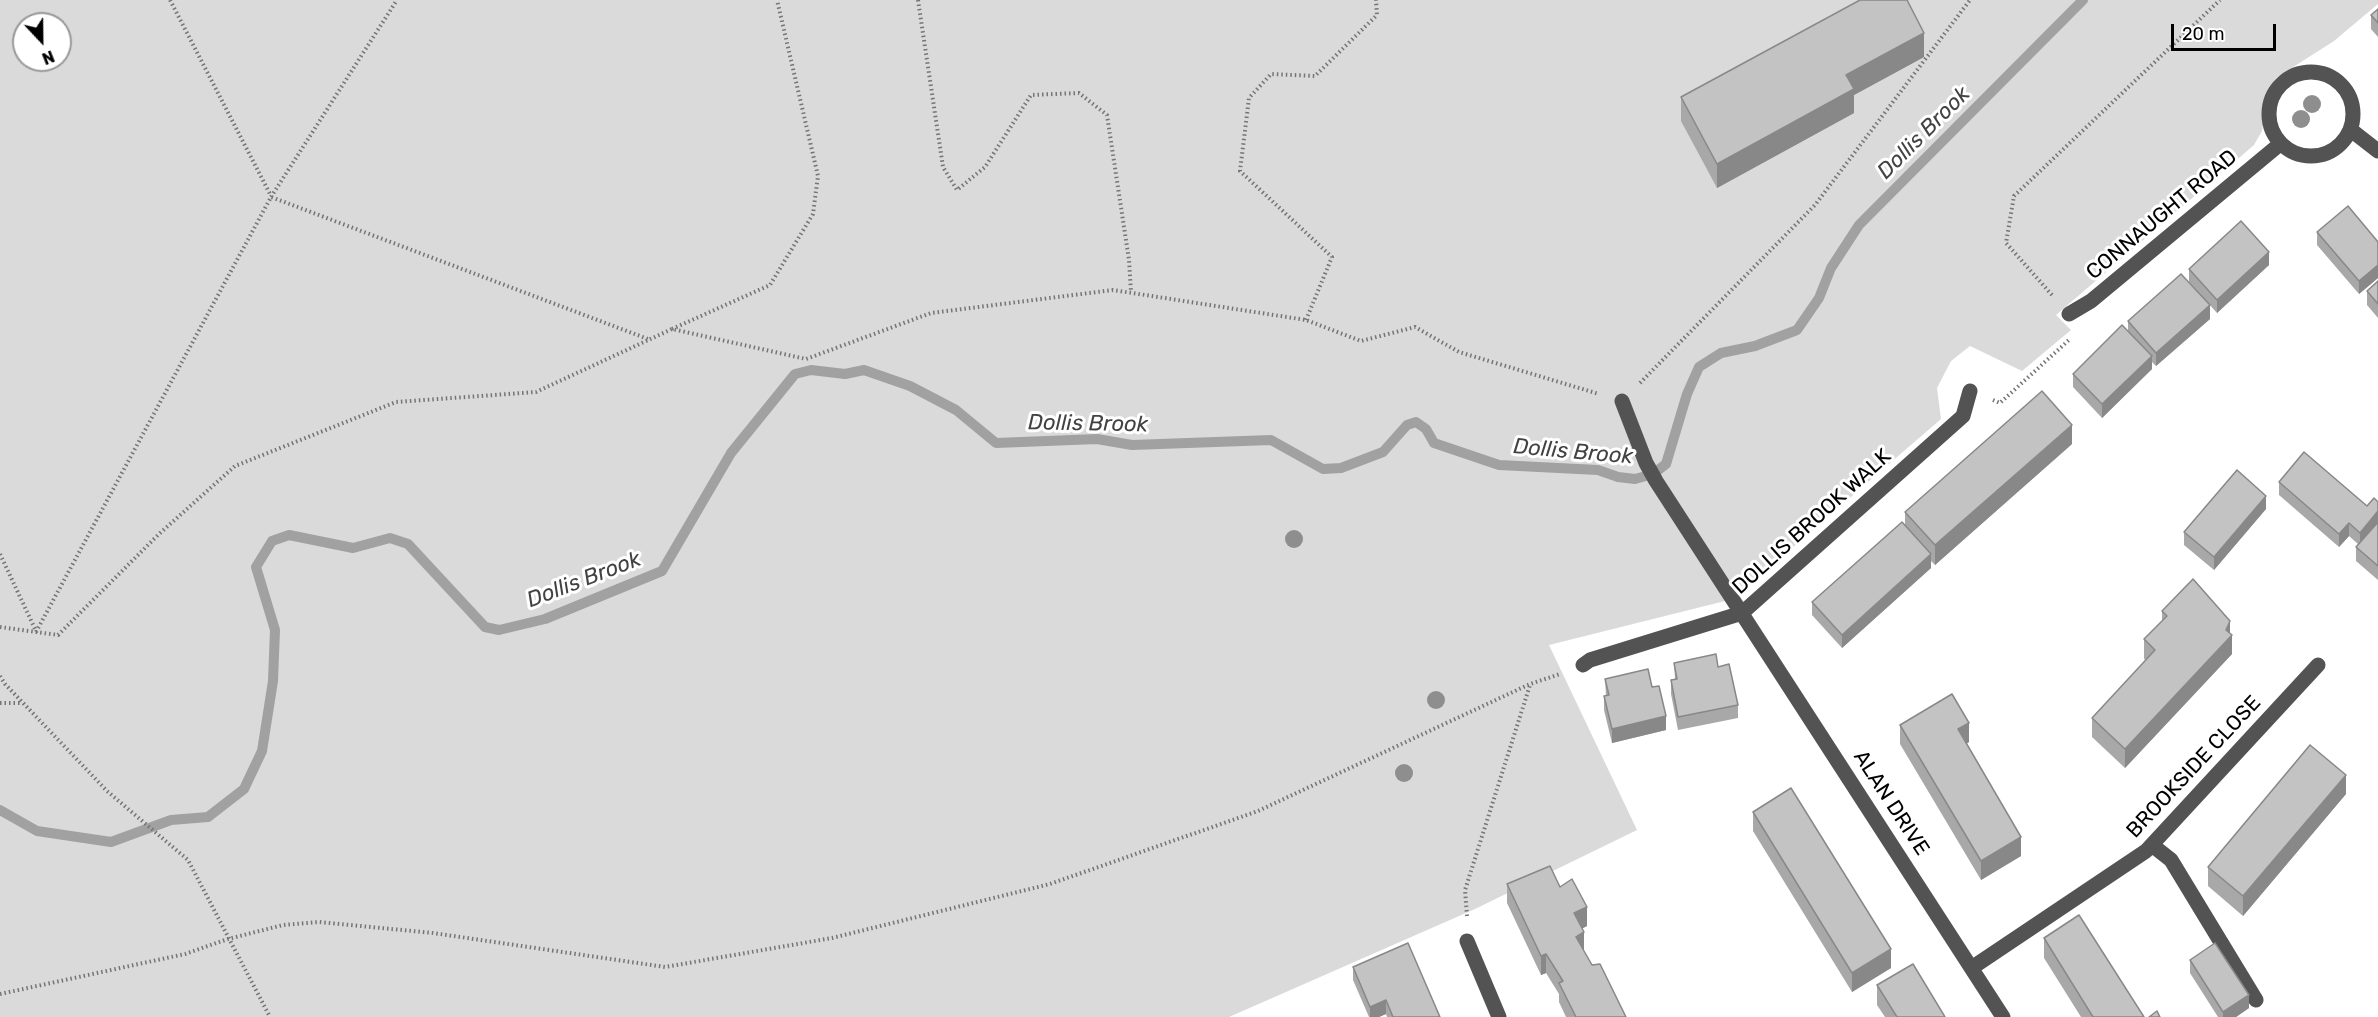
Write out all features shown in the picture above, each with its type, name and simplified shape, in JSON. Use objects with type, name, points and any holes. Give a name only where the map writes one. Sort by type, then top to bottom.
[{"type":"street","points":[[2309,71],[2336,79],[2353,101],[2351,130],[2344,142],[2333,152],[2306,157],[2292,153],[2280,144],[2271,131],[2268,115],[2271,98],[2280,85],[2293,75],[2309,71]]},
{"type":"street","points":[[2351,130],[2378,151]]},
{"type":"street","name":"CONNAUGHT ROAD","points":[[2069,314],[2091,301],[2280,144]]},
{"type":"street","name":"DOLLIS BROOK WALK","points":[[1583,665],[1590,660],[1742,613],[1963,416],[1970,391]]},
{"type":"street","name":"ALAN DRIVE","points":[[1622,401],[1646,463],[1656,482],[1973,967],[2003,1017]]},
{"type":"street","name":"BROOKSIDE CLOSE","points":[[1973,967],[2152,846],[2318,664]]},
{"type":"street","points":[[2152,846],[2170,860],[2256,1000]]},
{"type":"street","points":[[1467,941],[1499,1017]]},
{"type":"path","points":[[170,0],[271,197],[649,339]]},
{"type":"path","points":[[36,632],[271,197],[397,0]]},
{"type":"path","points":[[0,627],[58,635],[159,534],[235,466],[396,402],[536,392],[770,285],[813,214],[818,176],[777,0]]},
{"type":"path","points":[[918,0],[943,166],[957,190],[986,166],[1031,95],[1079,93],[1107,115],[1129,260],[1131,292]]},
{"type":"path","points":[[1306,320],[1332,257],[1240,171],[1249,98],[1271,74],[1315,76],[1377,15],[1376,0]]},
{"type":"path","points":[[672,329],[806,359],[931,313],[1113,290],[1306,320],[1361,341],[1415,327],[1459,352],[1622,401],[1815,205],[1970,0]]},
{"type":"path","points":[[2069,314],[2006,243],[2014,196],[2220,0]]},
{"type":"path","points":[[2001,403],[2078,331]]},
{"type":"path","points":[[0,554],[36,632]]},
{"type":"path","points":[[0,994],[185,954],[228,939],[283,925],[319,922],[433,933],[665,967],[832,938],[1050,884],[1258,811],[1530,684],[1583,665]]},
{"type":"path","points":[[0,676],[22,703],[107,791],[188,860],[270,1017]]},
{"type":"path","points":[[1467,941],[1465,890],[1530,684]]},
{"type":"path","points":[[0,703],[22,703]]},
{"type":"shaded area","points":[[0,0],[2378,0],[2378,4],[2334,41],[2276,78],[2267,97],[2262,131],[2254,145],[2056,315],[2071,330],[2022,371],[1970,346],[1951,361],[1937,388],[1941,419],[1733,599],[1549,645],[1637,830],[1475,909],[1229,1017],[0,1017]]},
{"type":"building","points":[[1860,0],[1907,0],[1924,33],[1846,75],[1854,89],[1717,164],[1681,97]]},
{"type":"building","points":[[2378,9],[2378,23],[2371,15]]},
{"type":"building","points":[[2348,206],[2378,242],[2378,265],[2359,281],[2317,232]]},
{"type":"building","points":[[2241,221],[2269,252],[2217,300],[2189,269]]},
{"type":"building","points":[[2181,274],[2210,305],[2156,353],[2128,321]]},
{"type":"building","points":[[2378,281],[2378,304],[2367,291]]},
{"type":"building","points":[[2122,325],[2152,356],[2102,404],[2073,374]]},
{"type":"building","points":[[2042,391],[2072,425],[1935,545],[1905,512]]},
{"type":"building","points":[[2304,452],[2367,506],[2374,498],[2378,502],[2378,511],[2360,533],[2349,523],[2339,534],[2279,482]]},
{"type":"building","points":[[2237,470],[2266,496],[2214,557],[2184,532]]},
{"type":"building","points":[[1902,522],[1931,554],[1842,635],[1812,602]]},
{"type":"building","points":[[2378,522],[2378,566],[2356,547]]},
{"type":"building","points":[[2193,579],[2230,621],[2226,630],[2232,635],[2125,749],[2092,718],[2155,650],[2144,639],[2167,616],[2162,611]]},
{"type":"building","points":[[1716,654],[1718,667],[1729,664],[1738,705],[1678,717],[1671,680],[1677,679],[1674,663]]},
{"type":"building","points":[[1648,669],[1652,687],[1659,686],[1666,716],[1612,729],[1604,696],[1609,695],[1605,679]]},
{"type":"building","points":[[1952,694],[1969,723],[1958,729],[2021,837],[1981,861],[1900,725]]},
{"type":"building","points":[[2310,745],[2346,775],[2243,896],[2208,867]]},
{"type":"building","points":[[1791,788],[1891,949],[1852,973],[1753,812]]},
{"type":"building","points":[[1550,866],[1560,887],[1572,879],[1587,907],[1574,913],[1584,932],[1576,937],[1592,965],[1600,964],[1626,1017],[1576,1017],[1559,983],[1563,981],[1546,954],[1541,956],[1507,884]]},
{"type":"building","points":[[2079,915],[2144,1017],[2093,1017],[2044,938]]},
{"type":"building","points":[[1408,943],[1440,1017],[1393,1017],[1386,1000],[1370,1007],[1353,967]]},
{"type":"building","points":[[2215,943],[2249,995],[2223,1012],[2190,960]]},
{"type":"building","points":[[1913,964],[1945,1017],[1897,1017],[1877,985]]},
{"type":"building","points":[[2157,1011],[2160,1017],[2149,1017]]},
{"type":"waterway","name":"Dollis Brook","points":[[0,810],[37,831],[111,842],[171,820],[208,817],[244,789],[262,751],[273,681],[275,630],[256,567],[272,541],[289,535],[353,548],[390,538],[408,544],[485,627],[499,630],[545,619],[662,571],[731,453],[795,374],[811,370],[845,374],[864,370],[910,386],[956,410],[996,443],[1097,439],[1132,445],[1271,440],[1323,469],[1341,468],[1383,452],[1407,425],[1416,422],[1426,429],[1434,443],[1499,465],[1598,470],[1618,477],[1635,479],[1653,474],[1666,464],[1687,394],[1699,367],[1721,353],[1755,346],[1797,330],[1819,298],[1831,268],[1859,225],[2083,0]]}]
